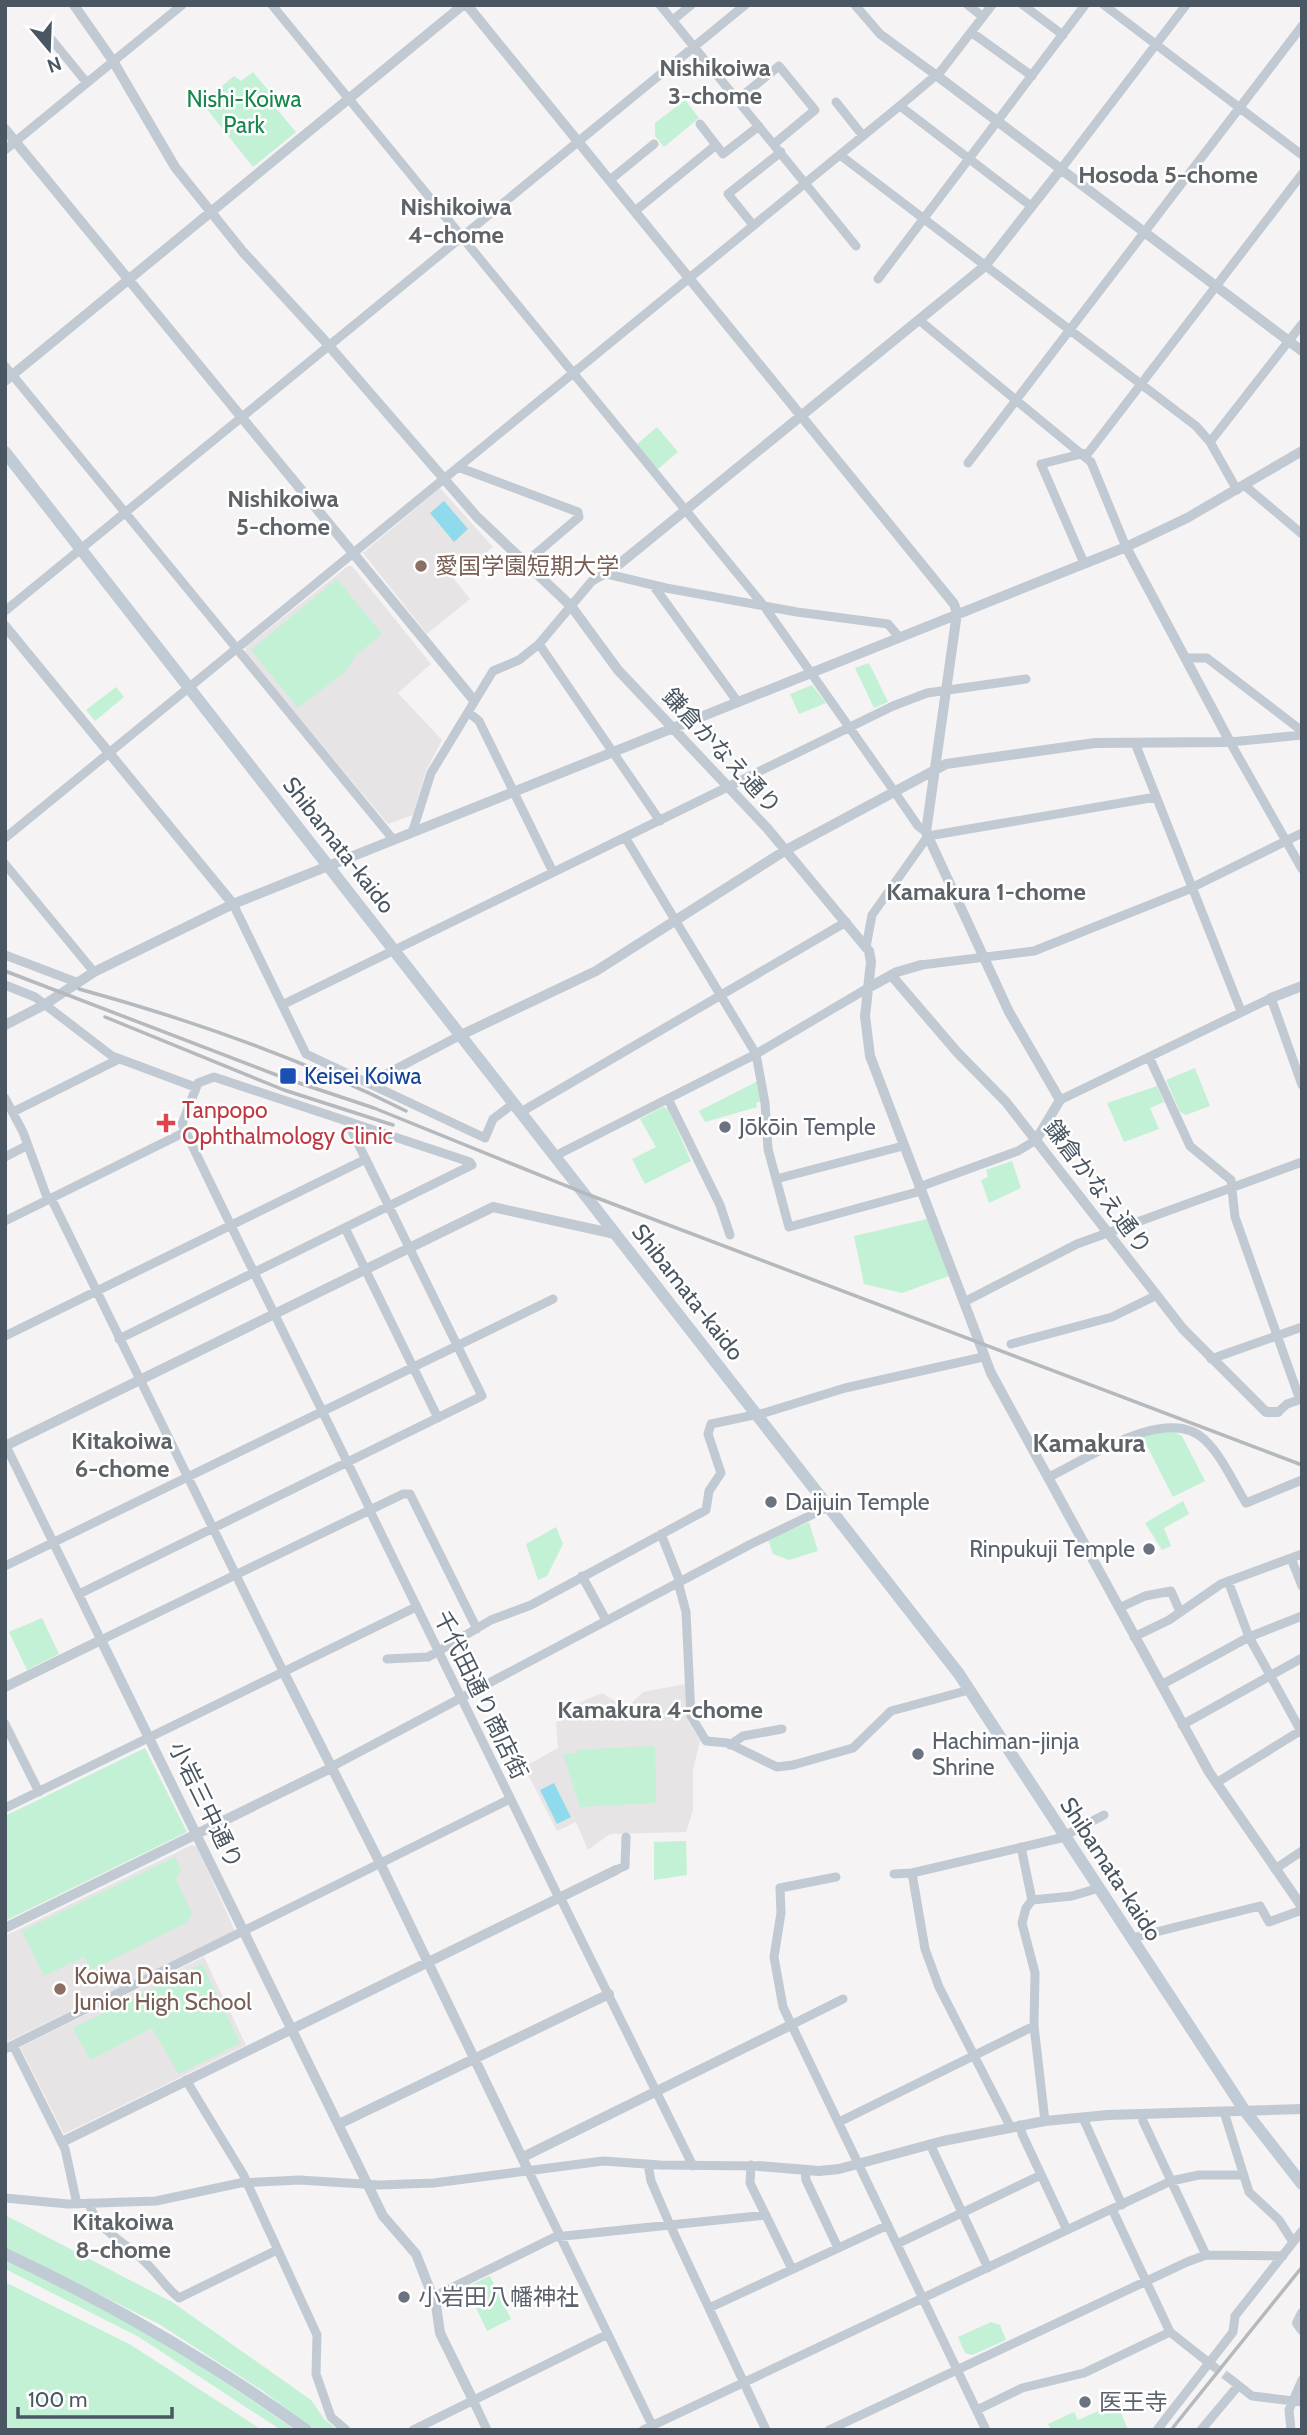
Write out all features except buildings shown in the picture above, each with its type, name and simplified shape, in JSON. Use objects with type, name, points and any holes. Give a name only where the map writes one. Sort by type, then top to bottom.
[{"type":"main road","name":"Shibamata-kaido","points":[[5,452],[969,1690],[1245,2111],[1302,2184]]},
{"type":"main road","points":[[5,2254],[159,2332],[306,2430]]},
{"type":"street","name":"鎌倉かなえ通り","points":[[74,5],[113,61],[164,151],[211,212],[443,479],[571,607],[603,651],[670,728],[786,850],[868,951]]},
{"type":"street","points":[[5,150],[182,5]]},
{"type":"street","points":[[272,5],[764,606],[894,792],[927,834],[1009,1012],[1060,1100]]},
{"type":"street","points":[[392,838],[125,512],[8,374],[465,5],[802,415],[950,598],[957,613],[927,834],[872,915],[865,1030],[870,1056],[983,1357],[1182,1725],[1216,1783],[1302,1909],[1269,1922],[1260,1906],[1132,1938]]},
{"type":"street","points":[[660,5],[856,246]]},
{"type":"street","points":[[673,20],[691,5]]},
{"type":"street","points":[[855,5],[880,34],[1302,351]]},
{"type":"street","points":[[968,5],[983,17]]},
{"type":"street","points":[[5,838],[900,106],[936,75],[992,5]]},
{"type":"street","points":[[1023,5],[1063,35]]},
{"type":"street","points":[[878,279],[1085,5]]},
{"type":"street","points":[[1104,5],[1302,155]]},
{"type":"street","points":[[413,830],[431,773],[493,671],[519,660],[539,644],[592,581],[609,572],[985,266],[1186,5]]},
{"type":"street","points":[[5,611],[695,47],[739,7]]},
{"type":"street","points":[[968,463],[1143,230],[1302,26]]},
{"type":"street","points":[[971,32],[1032,76]]},
{"type":"street","points":[[47,34],[87,83]]},
{"type":"street","points":[[737,100],[779,66],[815,110],[728,194],[754,225]]},
{"type":"street","points":[[836,102],[863,136]]},
{"type":"street","points":[[900,106],[1031,206]]},
{"type":"street","points":[[699,124],[723,154],[759,125]]},
{"type":"street","points":[[5,130],[474,700]]},
{"type":"street","points":[[610,180],[654,144]]},
{"type":"street","points":[[635,211],[716,145]]},
{"type":"street","points":[[841,155],[1196,426],[1210,442],[1240,488],[1302,534]]},
{"type":"street","points":[[1084,563],[1041,464],[1084,455],[1302,174]]},
{"type":"street","points":[[919,320],[1091,462],[1126,547],[1230,742],[1302,869]]},
{"type":"street","points":[[1210,442],[1302,324]]},
{"type":"street","points":[[5,1025],[44,1005],[94,972],[233,904],[512,790],[1126,547],[1240,488],[1302,451]]},
{"type":"street","points":[[458,467],[578,512],[579,517],[525,563]]},
{"type":"street","points":[[609,572],[653,585],[764,606],[888,624],[899,637]]},
{"type":"street","points":[[653,585],[737,701]]},
{"type":"street","points":[[5,626],[233,904],[306,1054],[485,1138],[493,1119],[846,922]]},
{"type":"street","points":[[539,644],[660,821]]},
{"type":"street","points":[[1185,657],[1207,658],[1302,733]]},
{"type":"street","points":[[282,1006],[919,695],[1026,679]]},
{"type":"street","points":[[468,712],[479,721],[552,872]]},
{"type":"street","points":[[369,1083],[461,1035],[596,971],[786,850],[946,764],[1095,743],[1230,742],[1302,733]]},
{"type":"street","points":[[1135,743],[1241,1011]]},
{"type":"street","points":[[927,834],[1156,797]]},
{"type":"street","points":[[555,1156],[756,1054],[891,975],[921,965],[1034,951],[1192,887],[1302,833]]},
{"type":"street","points":[[625,837],[756,1054],[765,1103],[768,1149],[789,1227],[863,1209],[1018,1151],[1036,1140],[1060,1100],[1241,1011],[1302,986]]},
{"type":"street","points":[[5,864],[94,972]]},
{"type":"street","points":[[5,955],[76,982]]},
{"type":"street","name":"鎌倉かなえ通り","points":[[891,975],[957,1052],[1006,1102],[1105,1233],[1211,1359],[1266,1412],[1278,1412]]},
{"type":"street","points":[[5,985],[33,995],[119,1059],[195,1087]]},
{"type":"street","points":[[1271,998],[1302,1085]]},
{"type":"street","points":[[1149,1056],[1190,1146],[1228,1177],[1232,1187],[1235,1217],[1301,1400],[1287,1404],[1278,1412]]},
{"type":"street","points":[[13,1112],[119,1059]]},
{"type":"street","points":[[5,1221],[185,1132],[182,1124],[195,1087],[205,1078],[219,1078],[470,1162],[472,1166],[120,1339]]},
{"type":"street","points":[[5,1098],[50,1199],[523,2157],[608,2334],[648,2428],[1171,2181],[1199,2175],[1244,2175]]},
{"type":"street","points":[[668,1099],[720,1205],[730,1234]]},
{"type":"street","points":[[79,1594],[482,1396],[348,1123]]},
{"type":"street","name":"千代田通り商店街","points":[[185,1132],[323,1411],[437,1653],[693,2166]]},
{"type":"street","points":[[5,1157],[28,1145]]},
{"type":"street","points":[[776,1179],[903,1146]]},
{"type":"street","points":[[5,1336],[366,1159]]},
{"type":"street","points":[[964,1302],[1077,1244],[1302,1162]]},
{"type":"street","points":[[5,1445],[493,1207],[615,1234]]},
{"type":"street","points":[[345,1228],[438,1418]]},
{"type":"street","points":[[1011,1344],[1112,1317],[1156,1296]]},
{"type":"street","points":[[5,1566],[553,1299]]},
{"type":"street","points":[[1211,1359],[1302,1326]]},
{"type":"street","points":[[387,1659],[428,1657],[437,1653],[477,1629],[706,1510],[709,1490],[721,1473],[708,1434],[711,1424],[756,1415],[845,1388],[983,1357]]},
{"type":"street","points":[[1049,1477],[1098,1454],[1122,1438],[1174,1426],[1205,1438],[1246,1503],[1302,1480]]},
{"type":"street","name":"小岩三中通り","points":[[5,1445],[383,2216],[416,2254],[433,2297],[440,2333],[473,2400]]},
{"type":"street","points":[[5,1687],[403,1494],[410,1494],[477,1629]]},
{"type":"street","points":[[5,1928],[331,1768],[606,1620],[828,1507]]},
{"type":"street","points":[[661,1534],[679,1582],[686,1612],[691,1716],[706,1741],[730,1745],[777,1768],[793,1765],[853,1748],[891,1711],[969,1690]]},
{"type":"street","points":[[1134,1637],[1228,1581],[1302,1554]]},
{"type":"street","points":[[1291,1558],[1302,1586]]},
{"type":"street","points":[[582,1576],[606,1620]]},
{"type":"street","points":[[1216,1783],[1301,1732],[1249,1637],[1228,1581]]},
{"type":"street","points":[[1119,1608],[1145,1596],[1171,1591],[1180,1612]]},
{"type":"street","points":[[5,1808],[416,1607]]},
{"type":"street","points":[[1161,1685],[1249,1637],[1302,1616]]},
{"type":"street","points":[[1182,1725],[1302,1658]]},
{"type":"street","points":[[5,1724],[39,1791]]},
{"type":"street","points":[[730,1745],[743,1736],[782,1729]]},
{"type":"street","points":[[77,2204],[62,2142],[9,2047],[510,1799]]},
{"type":"street","points":[[894,1874],[912,1873],[1065,1836],[1104,1815]]},
{"type":"street","points":[[62,2142],[625,1866],[626,1837]]},
{"type":"street","points":[[1021,1847],[1032,1900],[1023,1915],[1023,1923],[1035,1973],[1034,2026],[1045,2121]]},
{"type":"street","points":[[1275,1869],[1302,1851]]},
{"type":"street","points":[[912,1873],[925,1949],[939,1987],[973,2056],[1015,2125],[1067,2230]]},
{"type":"street","points":[[836,1877],[780,1888],[781,1913],[774,1957],[783,2007],[986,2430]]},
{"type":"street","points":[[1032,1900],[1072,1896],[1099,1888]]},
{"type":"street","points":[[340,2124],[609,1994]]},
{"type":"street","points":[[523,2157],[843,1999]]},
{"type":"street","points":[[839,2122],[1034,2026]]},
{"type":"street","points":[[186,2081],[247,2184],[317,2335],[316,2374],[331,2417],[346,2430]]},
{"type":"street","points":[[5,2199],[77,2204],[159,2201],[226,2185],[299,2179],[368,2184],[434,2183],[603,2161],[830,2170],[930,2144],[1045,2121],[1142,2114],[1302,2109]]},
{"type":"street","points":[[1224,2112],[1250,2192],[1279,2220],[1293,2242]]},
{"type":"street","points":[[1142,2114],[1206,2255]]},
{"type":"street","points":[[1083,2118],[1122,2205]]},
{"type":"street","points":[[930,2144],[988,2268]]},
{"type":"street","points":[[648,2164],[651,2181],[670,2225],[766,2430]]},
{"type":"street","points":[[755,2165],[750,2183],[792,2269]]},
{"type":"street","points":[[805,2170],[806,2180],[838,2248]]},
{"type":"street","points":[[897,2244],[1041,2175]]},
{"type":"street","points":[[89,2203],[92,2213],[107,2230],[145,2262],[179,2298],[277,2250]]},
{"type":"street","points":[[1112,2209],[1170,2332],[1211,2364]]},
{"type":"street","points":[[433,2297],[559,2236],[766,2216]]},
{"type":"street","points":[[709,2308],[888,2225]]},
{"type":"street","points":[[1157,2430],[1211,2364],[1233,2332],[1235,2316],[1302,2231]]},
{"type":"street","points":[[829,2430],[1145,2281],[1206,2255],[1283,2256]]},
{"type":"street","points":[[1302,2314],[1297,2323],[1302,2330]]},
{"type":"street","points":[[977,2410],[1022,2388],[1084,2373],[1170,2332]]},
{"type":"street","points":[[413,2430],[608,2334]]},
{"type":"street","points":[[1229,2378],[1252,2396],[1298,2402]]},
{"type":"street","points":[[1291,2430],[1289,2410],[1298,2402],[1302,2380]]},
{"type":"street","points":[[1201,2430],[1238,2386]]},
{"type":"street","points":[[473,2400],[487,2430]]},
{"type":"shaded area","name":"愛国学園短期大学","points":[[440,488],[493,547],[454,579],[470,599],[427,634],[363,553]]},
{"type":"shaded area","points":[[348,566],[352,566],[431,664],[398,693],[442,740],[426,771],[413,815],[388,824],[245,653],[246,647]]},
{"type":"shaded area","points":[[685,1684],[688,1721],[700,1741],[693,1770],[693,1810],[686,1832],[610,1834],[588,1850],[576,1822],[557,1831],[524,1767],[558,1748],[556,1722],[565,1719],[562,1710],[602,1693],[617,1702],[629,1705],[643,1692]]},
{"type":"shaded area","name":"Koiwa Daisan Junior High School","points":[[192,1845],[197,1847],[235,1931],[5,2043],[5,1936]]},
{"type":"shaded area","points":[[204,1957],[246,2045],[64,2134],[20,2047]]},
{"type":"green space","name":"Nishi-Koiwa Park","points":[[253,72],[274,97],[270,101],[296,132],[253,167],[202,103],[234,76],[241,81]]},
{"type":"green space","points":[[685,100],[699,118],[664,147],[655,136],[655,123]]},
{"type":"green space","points":[[657,427],[678,452],[658,469],[636,445]]},
{"type":"green space","points":[[337,579],[382,634],[356,655],[347,670],[298,708],[251,650]]},
{"type":"green space","points":[[869,663],[888,702],[874,708],[855,668]]},
{"type":"green space","points":[[812,685],[826,703],[799,714],[790,694]]},
{"type":"green space","points":[[116,687],[124,697],[95,721],[86,710]]},
{"type":"green space","points":[[1195,1068],[1210,1106],[1186,1115],[1180,1112],[1166,1080]]},
{"type":"green space","points":[[758,1081],[761,1101],[756,1103],[757,1107],[705,1122],[699,1111]]},
{"type":"green space","points":[[1157,1086],[1164,1102],[1150,1108],[1159,1129],[1124,1142],[1107,1103]]},
{"type":"green space","points":[[663,1107],[668,1109],[691,1161],[645,1184],[632,1159],[656,1147],[640,1119]]},
{"type":"green space","points":[[1012,1161],[1021,1188],[989,1203],[981,1180],[988,1177],[986,1170]]},
{"type":"green space","points":[[927,1219],[949,1276],[902,1293],[864,1284],[854,1236]]},
{"type":"green space","points":[[1173,1431],[1182,1436],[1205,1481],[1173,1497],[1142,1436]]},
{"type":"green space","points":[[1183,1501],[1189,1514],[1164,1528],[1171,1546],[1162,1550],[1145,1523]]},
{"type":"green space","points":[[809,1522],[818,1551],[789,1560],[773,1554],[768,1540]]},
{"type":"green space","points":[[556,1527],[563,1544],[547,1576],[538,1580],[526,1544]]},
{"type":"green space","points":[[42,1618],[59,1654],[27,1670],[9,1632]]},
{"type":"green space","points":[[655,1746],[656,1803],[580,1807],[563,1754],[577,1753],[577,1750]]},
{"type":"green space","points":[[145,1748],[187,1832],[5,1921],[5,1816]]},
{"type":"green space","points":[[686,1841],[687,1875],[654,1880],[654,1842]]},
{"type":"green space","points":[[175,1857],[181,1870],[176,1879],[192,1913],[188,1922],[91,1970],[84,1957],[44,1976],[22,1931]]},
{"type":"green space","points":[[202,1964],[240,2043],[179,2074],[152,2028],[90,2060],[73,2028]]},
{"type":"green space","points":[[5,2215],[172,2302],[311,2400],[325,2420],[338,2430],[315,2430],[263,2391],[159,2324],[5,2248]]},
{"type":"green space","points":[[5,2261],[154,2338],[295,2430],[281,2430],[139,2337],[5,2269]]},
{"type":"green space","points":[[490,2276],[511,2319],[487,2331],[466,2287]]},
{"type":"green space","points":[[5,2282],[131,2345],[262,2430],[5,2430]]},
{"type":"green space","points":[[991,2322],[1000,2325],[1006,2340],[972,2355],[965,2353],[958,2337]]},
{"type":"green space","points":[[1119,2408],[1128,2430],[1051,2430],[1048,2424],[1074,2412],[1078,2420],[1103,2409]]},
{"type":"water","points":[[444,501],[468,529],[454,542],[430,513]]},
{"type":"water","points":[[554,1783],[571,1817],[557,1824],[540,1790]]},
{"type":"tunnel","points":[[1213,2366],[1229,2378]]},
{"type":"railway","points":[[5,971],[287,1079],[374,1108],[584,1193],[1302,1465]]},
{"type":"railway","points":[[79,989],[246,1042],[327,1074],[406,1111]]},
{"type":"railway","points":[[105,1017],[284,1090],[393,1125]]},
{"type":"railway","points":[[1171,2430],[1302,2267]]},
{"type":"place","name":"愛国学園短期大学","points":[[421,566]]},
{"type":"place","name":"Keisei Koiwa","points":[[288,1076]]},
{"type":"place","name":"Tanpopo Ophthalmology Clinic","points":[[166,1123]]},
{"type":"place","name":"Jōkōin Temple","points":[[725,1127]]},
{"type":"place","name":"Daijuin Temple","points":[[771,1502]]},
{"type":"place","name":"Rinpukuji Temple","points":[[1149,1549]]},
{"type":"place","name":"Hachiman-jinja Shrine","points":[[918,1754]]},
{"type":"place","name":"Koiwa Daisan Junior High School","points":[[60,1989]]},
{"type":"place","name":"小岩田八幡神社","points":[[404,2297]]},
{"type":"place","name":"医王寺","points":[[1085,2402]]},
{"type":"district","name":"Nishikoiwa 3-chome","points":[[715,82]]},
{"type":"district","name":"Hosoda 5-chome","points":[[1168,175]]},
{"type":"district","name":"Nishikoiwa 4-chome","points":[[456,221]]},
{"type":"district","name":"Nishikoiwa 5-chome","points":[[283,513]]},
{"type":"district","name":"Kamakura 1-chome","points":[[986,892]]},
{"type":"district","name":"Kamakura","points":[[1089,1443]]},
{"type":"district","name":"Kitakoiwa 6-chome","points":[[122,1455]]},
{"type":"district","name":"Kamakura 4-chome","points":[[660,1710]]},
{"type":"district","name":"Kitakoiwa 8-chome","points":[[123,2236]]}]
